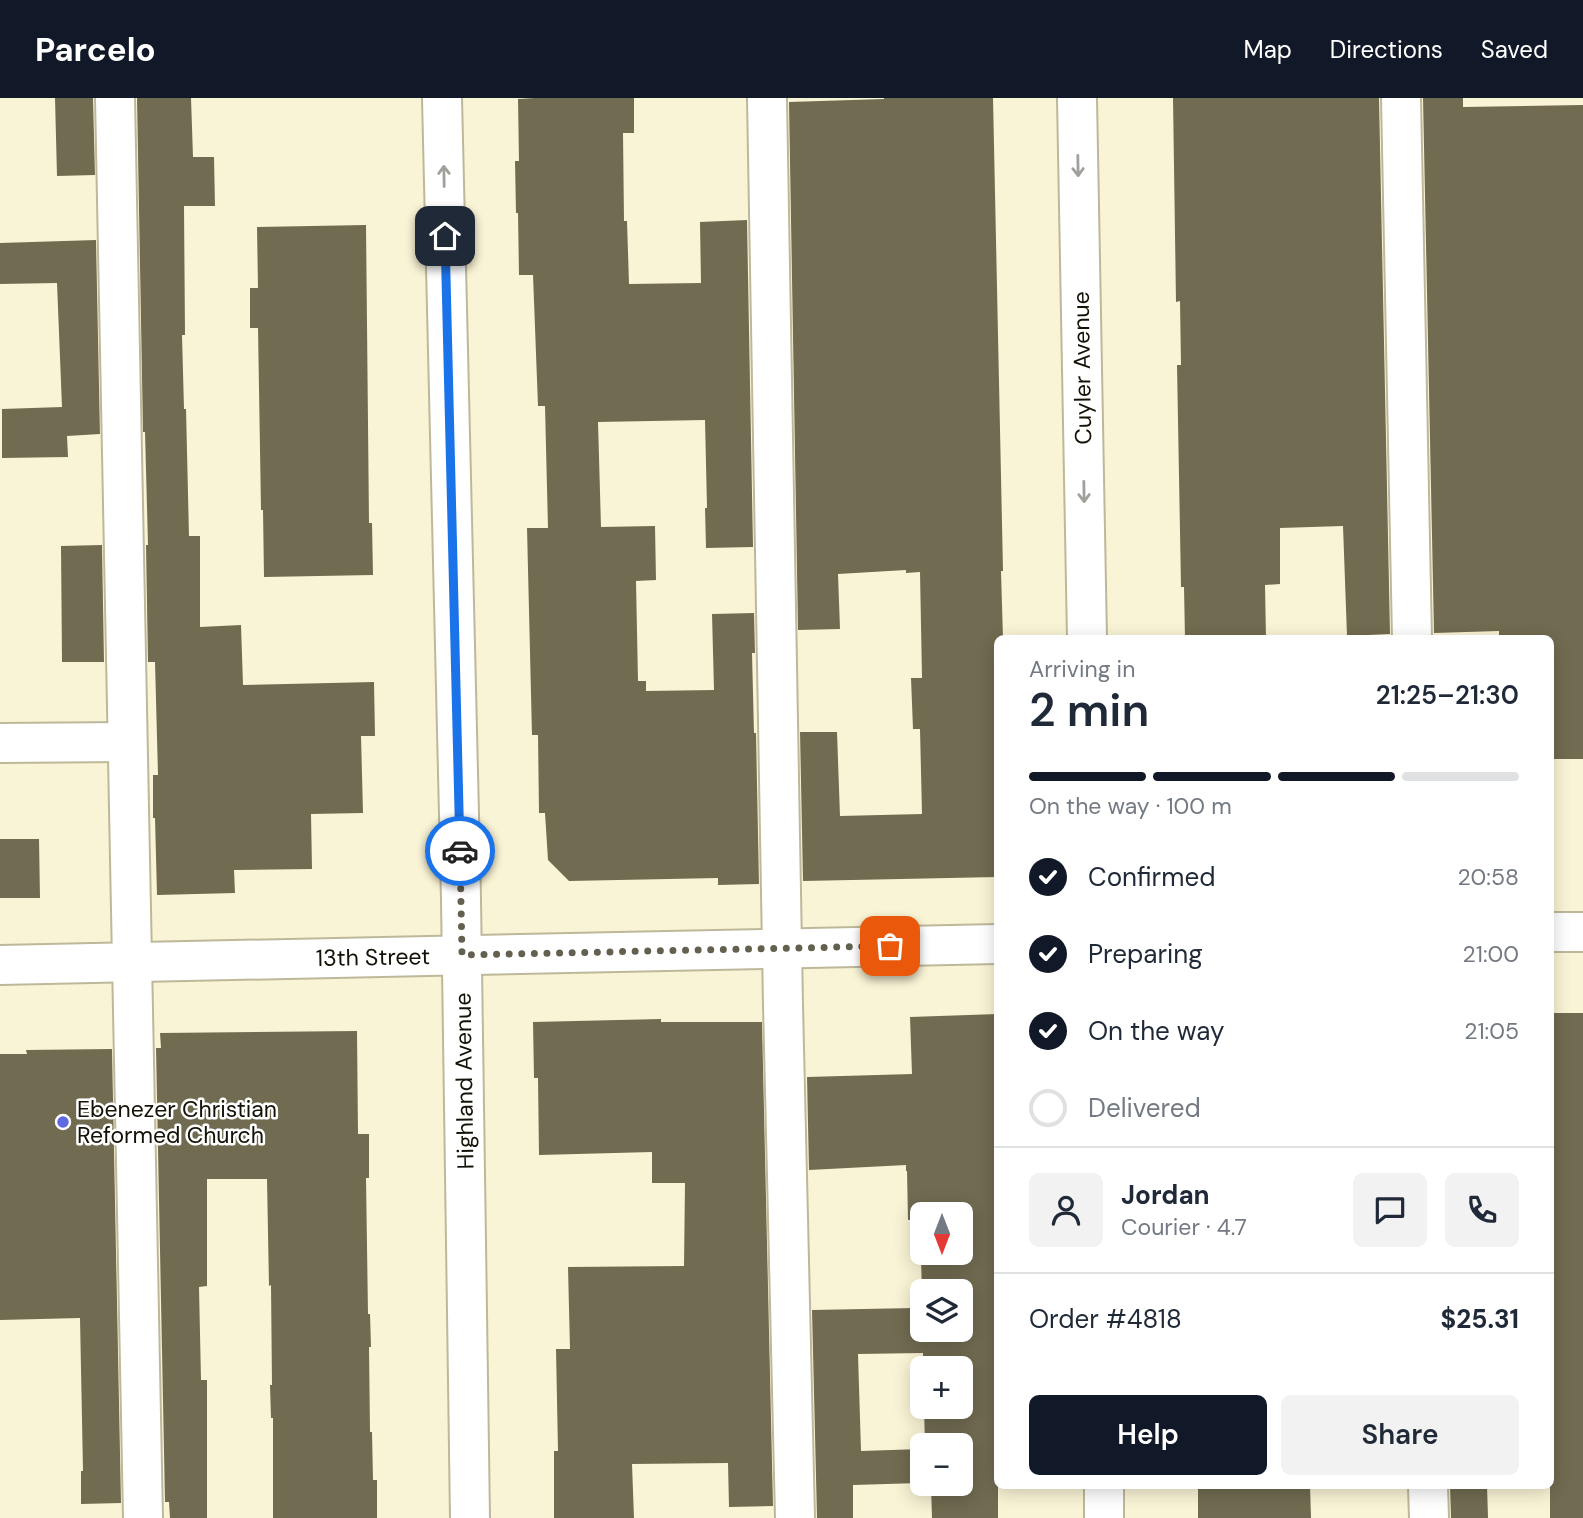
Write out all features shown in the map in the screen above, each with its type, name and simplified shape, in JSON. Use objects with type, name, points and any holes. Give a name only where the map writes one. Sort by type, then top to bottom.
[{"type":"street","points":[[114,98],[143,1518]]},
{"type":"street","name":"Highland Avenue","points":[[442,98],[462,955],[470,1518]]},
{"type":"street","points":[[767,98],[794,1518]]},
{"type":"street","name":"Cuyler Avenue","points":[[1077,98],[1087,635]]},
{"type":"street","points":[[1401,98],[1412,635]]},
{"type":"street","points":[[0,743],[127,742]]},
{"type":"street","points":[[1554,932],[1583,932]]},
{"type":"street","name":"13th Street","points":[[0,965],[994,944]]},
{"type":"street","points":[[1104,1489],[1104,1518]]},
{"type":"street","points":[[1428,1489],[1429,1518]]},
{"type":"building","points":[[55,98],[93,98],[95,175],[57,176]]},
{"type":"building","points":[[137,98],[191,98],[193,157],[214,157],[215,206],[184,206],[184,409],[189,536],[200,536],[200,627],[241,625],[243,685],[374,682],[375,736],[361,736],[363,813],[311,814],[312,869],[234,870],[235,893],[157,895],[153,775],[158,775],[155,662],[148,662],[148,545],[143,432]]},
{"type":"building","points":[[634,98],[634,133],[623,133],[624,221],[627,221],[629,284],[701,283],[700,222],[747,220],[753,547],[706,548],[705,420],[598,422],[601,527],[655,526],[656,580],[636,581],[638,681],[646,681],[646,691],[714,690],[712,614],[754,613],[755,653],[752,653],[759,884],[718,885],[718,878],[569,881],[548,860],[545,813],[539,813],[538,735],[532,735],[527,528],[548,528],[545,406],[538,406],[533,275],[519,275],[515,161],[519,161],[518,99]]},
{"type":"building","points":[[993,98],[1003,571],[1003,635],[994,635],[994,877],[803,881],[800,732],[837,732],[840,816],[922,814],[920,729],[913,729],[911,678],[922,678],[920,572],[906,573],[906,570],[838,574],[840,629],[798,630],[789,102]]},
{"type":"building","points":[[1173,98],[1379,98],[1390,634],[1347,635],[1343,526],[1280,528],[1280,584],[1265,585],[1266,635],[1185,635],[1184,587],[1181,587],[1177,365],[1181,365],[1180,301],[1176,302]]},
{"type":"building","points":[[1423,98],[1463,98],[1463,107],[1583,105],[1583,759],[1554,759],[1554,635],[1499,635],[1499,631],[1434,633]]},
{"type":"building","points":[[366,225],[369,523],[372,523],[373,575],[264,577],[258,328],[250,328],[250,288],[258,288],[257,227]]},
{"type":"building","points":[[96,240],[100,434],[67,436],[68,457],[2,458],[2,409],[62,407],[57,283],[0,284],[0,243]]},
{"type":"building","points":[[102,545],[104,662],[62,662],[61,546]]},
{"type":"building","points":[[0,839],[39,839],[40,898],[0,898]]},
{"type":"building","points":[[1554,1013],[1583,1013],[1583,1518],[1550,1518],[1550,1489],[1554,1489]]},
{"type":"building","points":[[994,1014],[994,1489],[998,1489],[998,1518],[932,1518],[931,1496],[973,1496],[973,1433],[925,1433],[924,1419],[973,1419],[973,1356],[923,1356],[923,1353],[858,1354],[861,1451],[910,1449],[910,1483],[853,1485],[853,1518],[817,1518],[812,1310],[910,1308],[910,1342],[973,1342],[973,1279],[922,1279],[921,1265],[973,1265],[973,1202],[910,1202],[908,1220],[906,1165],[809,1170],[807,1077],[912,1074],[910,1017]]},
{"type":"building","points":[[661,1019],[661,1022],[762,1022],[773,1506],[729,1507],[728,1463],[632,1464],[634,1518],[554,1518],[554,1451],[558,1451],[556,1349],[570,1349],[568,1267],[684,1266],[685,1183],[652,1183],[652,1152],[539,1155],[538,1078],[534,1078],[533,1022]]},
{"type":"building","points":[[357,1031],[358,1134],[369,1134],[369,1178],[366,1178],[371,1347],[370,1432],[373,1480],[377,1480],[377,1518],[273,1518],[271,1285],[269,1286],[267,1179],[207,1179],[207,1286],[199,1287],[201,1380],[207,1380],[207,1518],[170,1518],[169,1502],[165,1502],[156,1048],[161,1048],[160,1033]]},
{"type":"building","name":"Ebenezer Christian Reformed Church","points":[[112,1049],[121,1503],[81,1504],[83,1471],[80,1318],[0,1320],[0,1054],[27,1054],[26,1050]]},
{"type":"building","points":[[1198,1489],[1310,1489],[1311,1518],[1198,1518]]},
{"type":"building","points":[[1450,1489],[1487,1489],[1488,1518],[1451,1518]]},
{"type":"way so far","points":[[460,851],[462,955],[890,946]]},
{"type":"place","name":"Ebenezer Christian Reformed Church","points":[[63,1122]]},
{"type":"route","points":[[445,236],[460,851]]}]
